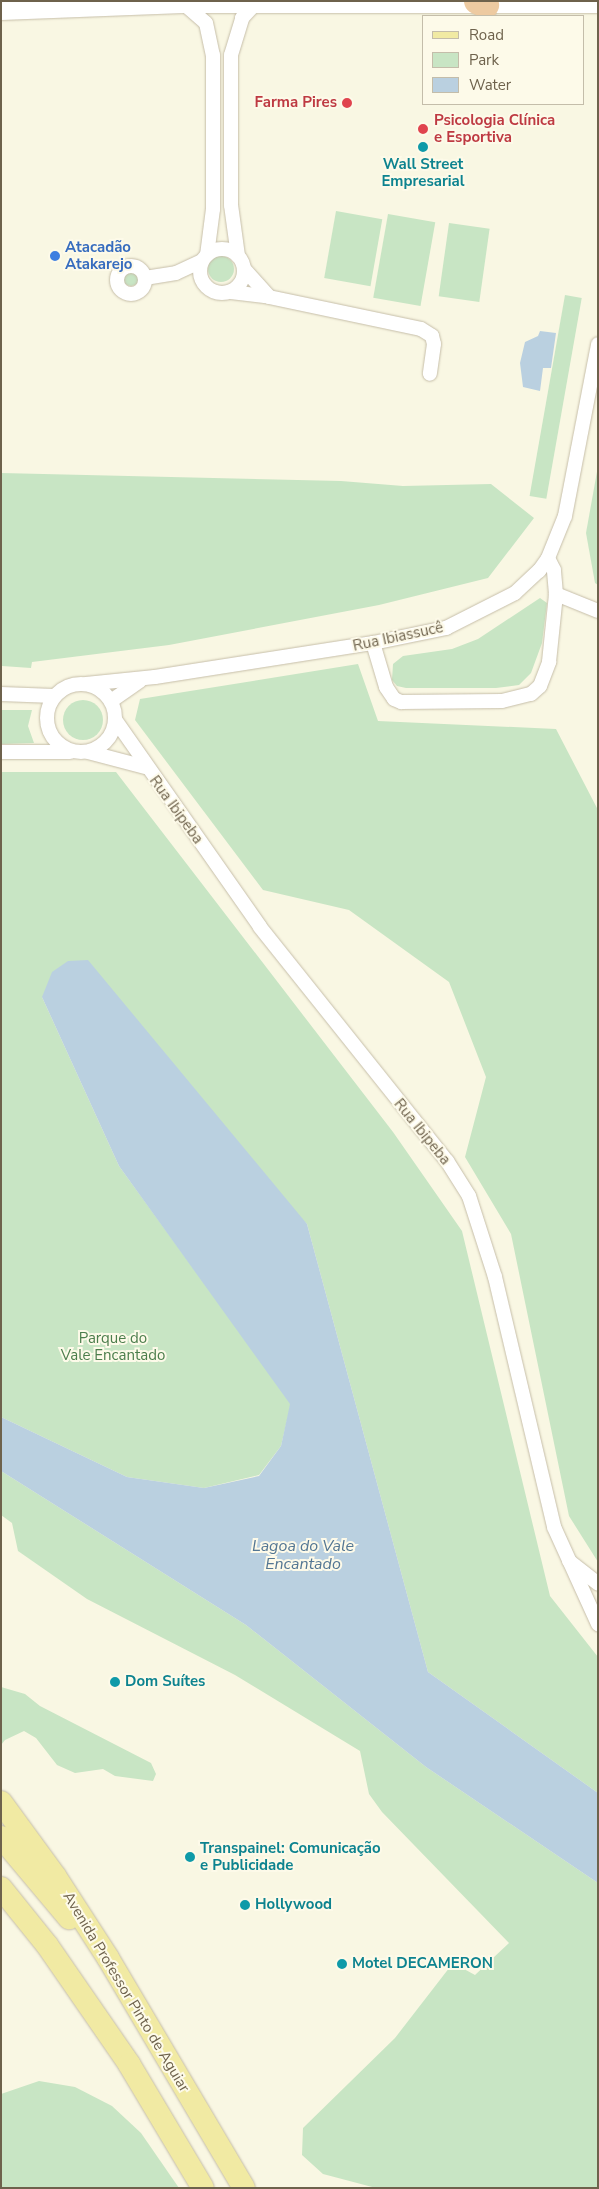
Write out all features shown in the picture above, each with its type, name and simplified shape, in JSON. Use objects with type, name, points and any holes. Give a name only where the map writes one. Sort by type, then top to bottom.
[{"type":"main road","points":[[1,10],[256,2],[598,3]]},
{"type":"main road","name":"Avenida Professor Pinto de Aguiar","points":[[1,1802],[56,1876],[108,1958],[244,2188]]},
{"type":"main road","points":[[1,1838],[69,1919],[108,1958]]},
{"type":"main road","points":[[1,1888],[47,1945],[129,2064],[203,2188]]},
{"type":"street","points":[[256,2],[242,18],[231,55],[230,205],[238,256],[245,270],[269,297]]},
{"type":"street","points":[[183,3],[206,24],[213,55],[213,209],[200,276],[204,284]]},
{"type":"street","points":[[145,278],[176,273],[205,258],[226,250],[238,256]]},
{"type":"street","points":[[231,292],[241,283],[245,270]]},
{"type":"street","points":[[176,273],[204,284],[216,293],[231,292],[269,297],[428,331],[434,344],[430,374]]},
{"type":"street","name":"Rua Ibiassucê","points":[[86,684],[155,677],[373,644],[446,628],[485,610],[527,583],[548,558],[565,516],[598,344]]},
{"type":"street","points":[[373,644],[386,687],[394,699],[401,702],[518,699],[531,694],[545,676],[556,594],[554,570],[548,558]]},
{"type":"street","points":[[556,594],[598,611]]},
{"type":"street","name":"Rua Ibiassucê","points":[[111,701],[129,686],[155,677]]},
{"type":"street","points":[[1,752],[82,752],[108,740],[116,721],[111,701],[96,687],[86,684],[63,688],[54,696],[46,715],[50,735],[57,743],[82,752]]},
{"type":"street","points":[[1,694],[54,696]]},
{"type":"street","name":"Rua Ibipeba","points":[[116,721],[145,767],[260,927],[447,1162],[469,1196],[495,1278],[554,1527],[598,1624]]},
{"type":"street","name":"Rua Ibipeba","points":[[82,752],[145,767]]},
{"type":"street","name":"Rua Ibipeba","points":[[568,1560],[598,1584]]},
{"type":"green space","points":[[336,211],[382,219],[370,286],[324,278]]},
{"type":"green space","points":[[388,214],[435,222],[421,306],[373,298]]},
{"type":"green space","points":[[449,223],[490,229],[479,302],[439,296]]},
{"type":"green space","points":[[221,256],[230,260],[234,269],[230,278],[221,282],[212,278],[208,269],[212,260]]},
{"type":"green space","points":[[131,268],[137,271],[140,277],[137,283],[131,286],[125,283],[122,277],[125,271]]},
{"type":"green space","points":[[565,295],[582,298],[546,499],[530,496]]},
{"type":"green space","points":[[598,466],[598,585],[595,583],[586,533]]},
{"type":"green space","points":[[1,473],[341,481],[403,486],[491,484],[534,518],[488,578],[379,605],[169,645],[32,662],[31,668],[2,666]]},
{"type":"green space","points":[[540,598],[547,603],[542,643],[531,673],[519,685],[496,688],[406,688],[397,686],[392,680],[393,664],[403,656],[452,649],[478,639]]},
{"type":"green space","points":[[358,664],[378,721],[556,729],[598,810],[598,1562],[569,1516],[511,1234],[465,1157],[486,1077],[449,982],[349,910],[263,890],[135,720],[140,699]]},
{"type":"green space","points":[[87,700],[94,703],[100,709],[103,720],[102,728],[94,737],[87,740],[79,740],[72,737],[64,728],[63,716],[66,709],[75,701]]},
{"type":"green space","points":[[1,710],[32,710],[28,726],[34,743],[1,744]]},
{"type":"green space","name":"Parque do Vale Encantado","points":[[1,772],[116,772],[393,1132],[462,1231],[550,1596],[598,1657],[598,1793],[428,1672],[307,1224],[42,997],[119,1166],[291,1403],[281,1446],[259,1475],[204,1488],[127,1477],[1,1417]]},
{"type":"green space","points":[[1,1471],[246,1625],[426,1767],[598,1883],[598,2188],[376,2188],[323,2174],[302,2155],[303,2128],[395,2038],[453,1963],[475,1975],[509,1943],[382,1812],[369,1794],[360,1751],[235,1675],[87,1599],[18,1551],[12,1523],[1,1515]]},
{"type":"green space","points":[[1,1687],[25,1694],[40,1706],[151,1763],[156,1774],[153,1781],[115,1776],[103,1769],[75,1773],[57,1765],[36,1738],[24,1731],[5,1740],[1,1745]]},
{"type":"green space","points":[[39,2081],[75,2087],[112,2106],[141,2133],[179,2188],[1,2188],[1,2094]]},
{"type":"water","points":[[540,331],[556,333],[551,368],[543,368],[540,391],[523,387],[520,363],[525,342],[538,336]]},
{"type":"water","name":"Lagoa do Vale Encantado","points":[[88,960],[307,1224],[428,1672],[598,1793],[598,1883],[426,1767],[246,1625],[1,1471],[1,1417],[127,1477],[204,1488],[259,1476],[281,1446],[290,1404],[119,1166],[42,997],[52,972],[68,961]]},
{"type":"place","name":"Farma Pires","points":[[347,103]]},
{"type":"place","name":"Psicologia Clínica e Esportiva","points":[[423,129]]},
{"type":"place","name":"Wall Street Empresarial","points":[[423,147]]},
{"type":"place","name":"Atacadão Atakarejo","points":[[55,256]]},
{"type":"place","name":"Dom Suítes","points":[[115,1682]]},
{"type":"place","name":"Transpainel: Comunicação e Publicidade","points":[[190,1857]]},
{"type":"place","name":"Hollywood","points":[[245,1905]]},
{"type":"place","name":"Motel DECAMERON","points":[[342,1964]]}]
